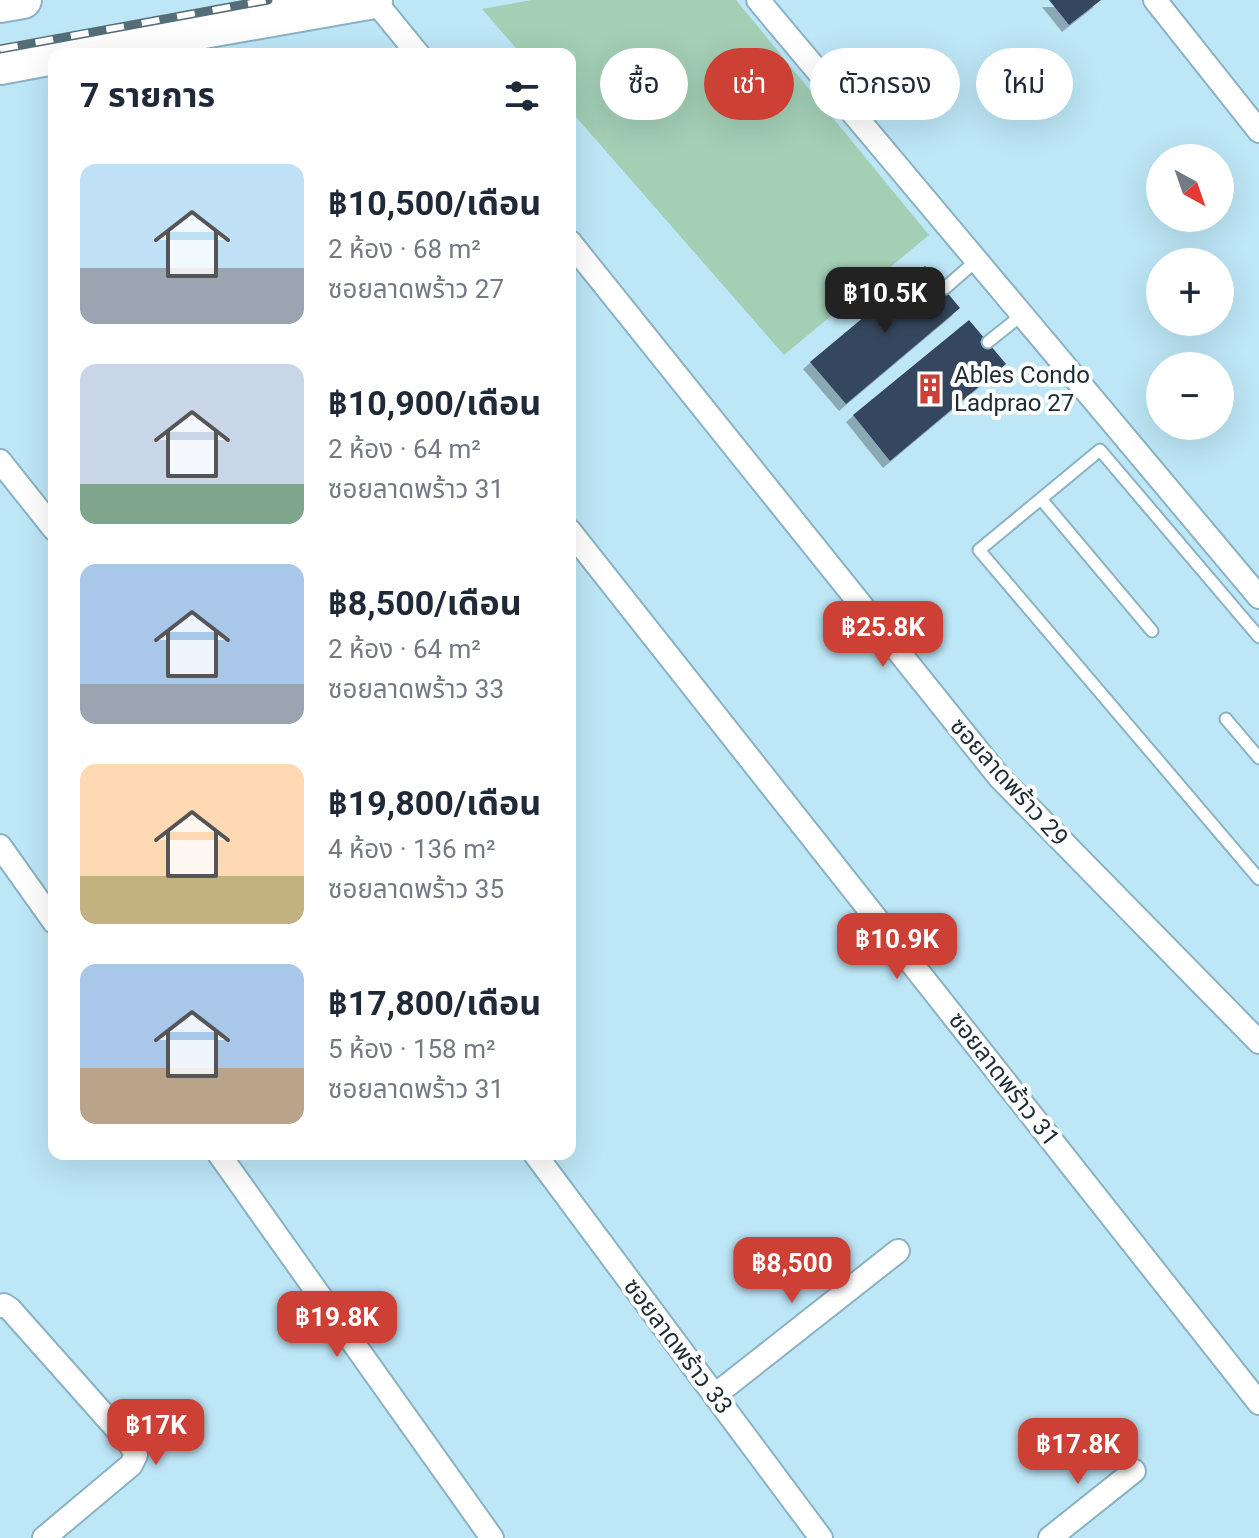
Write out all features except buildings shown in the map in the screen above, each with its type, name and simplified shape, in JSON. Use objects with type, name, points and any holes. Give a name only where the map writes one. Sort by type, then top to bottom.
[{"type":"main road","points":[[0,4],[21,0]]},
{"type":"main road","points":[[137,48],[184,44],[374,0]]},
{"type":"main road","points":[[0,66],[48,57]]},
{"type":"street","points":[[374,0],[413,48]]},
{"type":"street","points":[[758,0],[1258,594]]},
{"type":"street","points":[[1155,0],[1259,131]]},
{"type":"street","name":"ซอยลาดพร้าว 29","points":[[576,249],[1000,778],[1259,1042]]},
{"type":"street","points":[[0,461],[48,521]]},
{"type":"street","name":"ซอยลาดพร้าว 31","points":[[576,539],[1259,1403]]},
{"type":"street","points":[[0,846],[48,914]]},
{"type":"street","points":[[223,1160],[492,1538]]},
{"type":"street","name":"ซอยลาดพร้าว 33","points":[[539,1160],[821,1538]]},
{"type":"street","points":[[715,1395],[898,1251]]},
{"type":"street","points":[[0,1306],[10,1309],[130,1444],[136,1455],[131,1465],[44,1538]]},
{"type":"street","points":[[1050,1538],[1134,1471]]},
{"type":"lane","points":[[945,288],[978,260]]},
{"type":"lane","points":[[988,342],[1023,314]]},
{"type":"lane","points":[[1259,637],[1100,450],[979,550],[1259,879]]},
{"type":"lane","points":[[1041,499],[1152,631]]},
{"type":"lane","points":[[1236,610],[1258,594]]},
{"type":"lane","points":[[1226,719],[1259,758]]},
{"type":"green space","points":[[532,0],[736,0],[775,48],[704,48],[704,120],[794,120],[794,71],[810,90],[810,120],[835,120],[929,235],[784,355],[576,117],[576,48],[516,48],[482,9]]},
{"type":"railway","points":[[0,49],[268,0]]},
{"type":"place","name":"Ables Condo Ladprao 27","points":[[930,389]]}]
